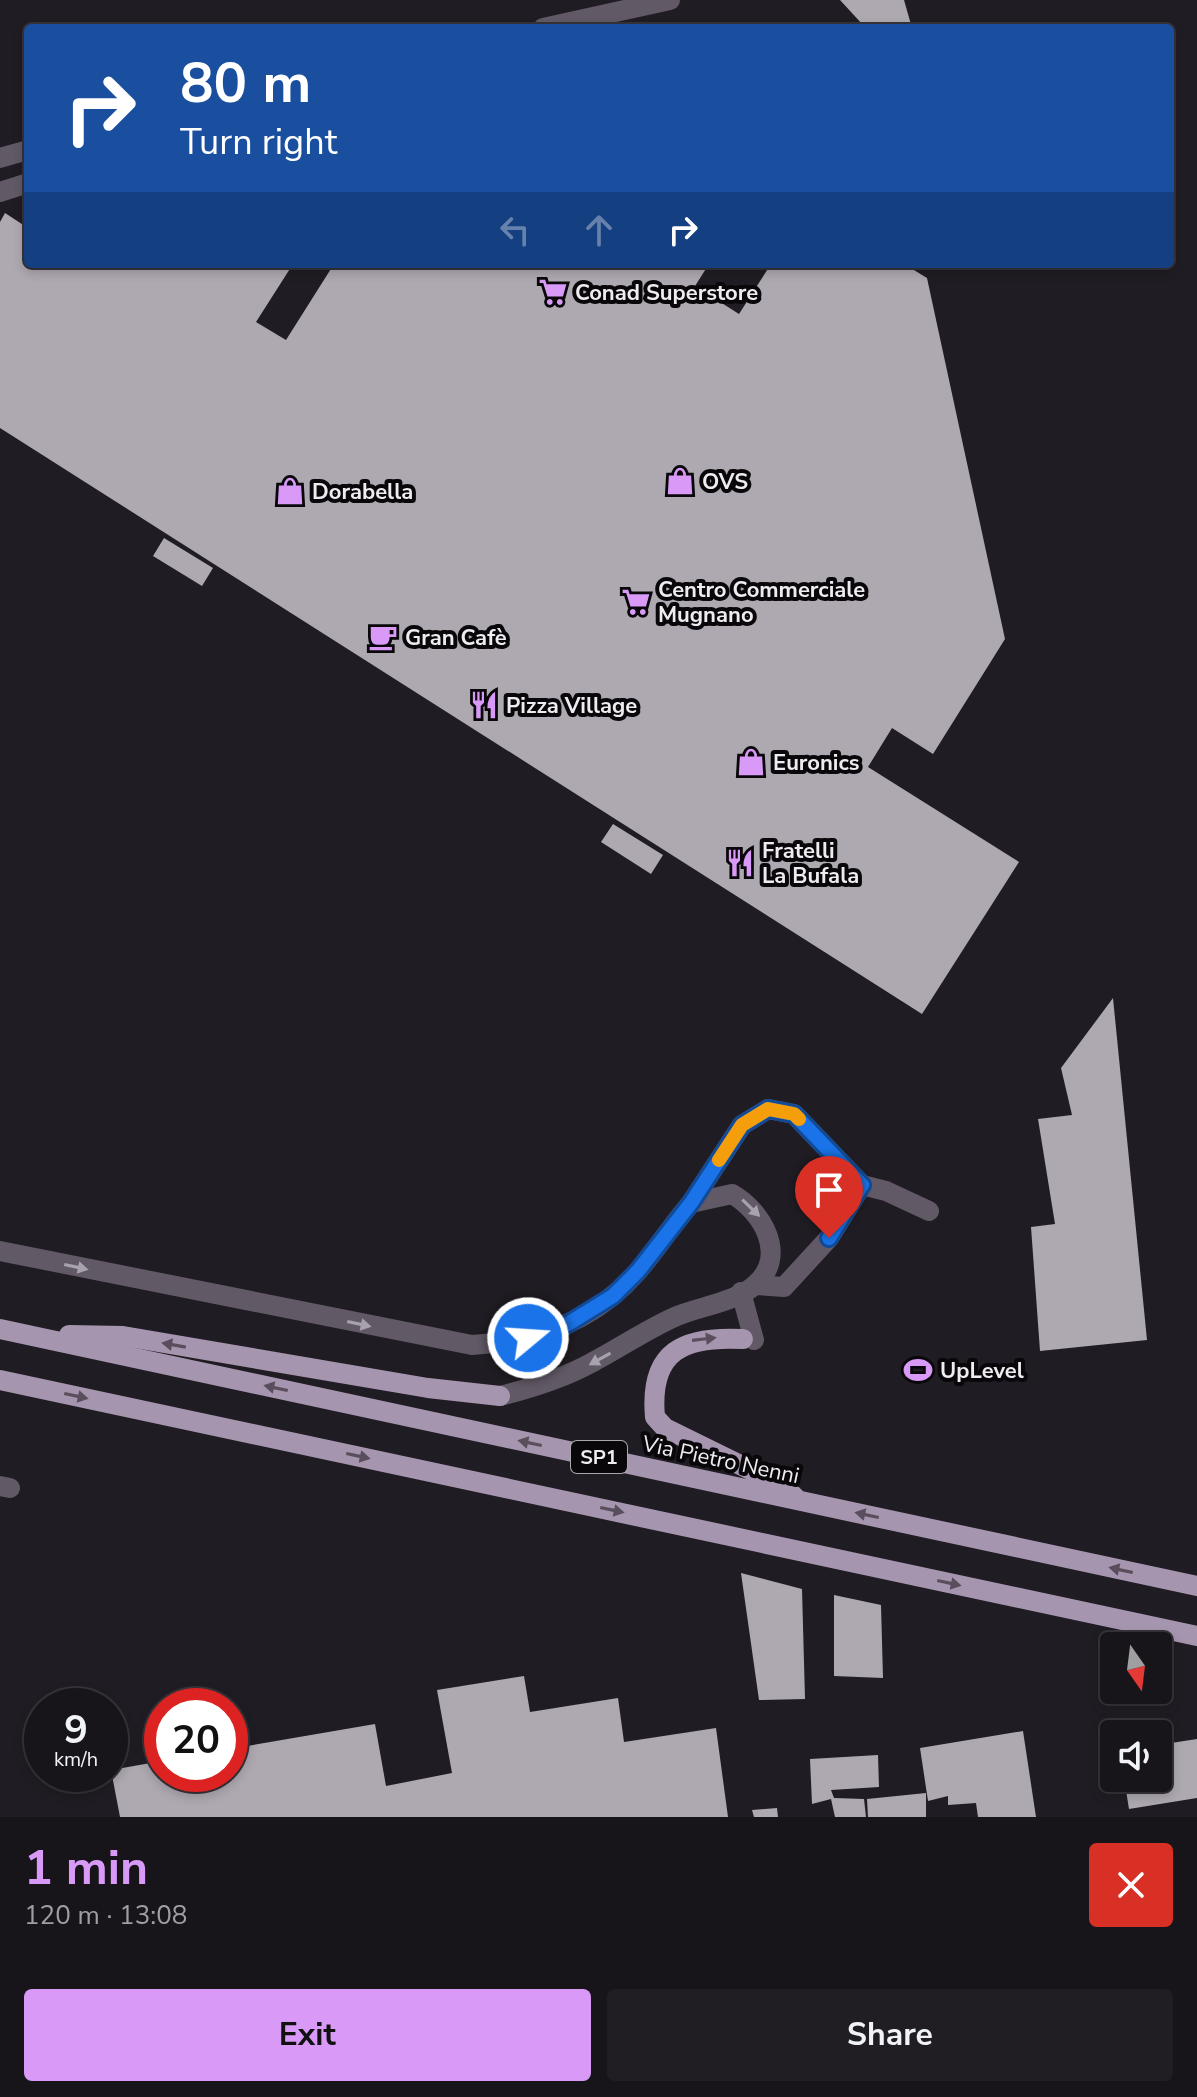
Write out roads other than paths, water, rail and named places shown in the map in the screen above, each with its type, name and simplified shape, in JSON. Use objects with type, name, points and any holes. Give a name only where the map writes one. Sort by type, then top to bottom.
[{"type":"main road","name":"Via Pietro Nenni","points":[[0,1329],[1197,1586]]},
{"type":"main road","points":[[23,1334],[123,1336],[428,1388],[500,1396]]},
{"type":"main road","points":[[748,1340],[692,1340],[678,1348],[658,1372],[655,1417],[665,1428],[769,1479],[800,1501]]},
{"type":"main road","name":"SP1","points":[[0,1380],[1197,1636]]},
{"type":"street","points":[[561,24],[670,0]]},
{"type":"street","points":[[0,158],[24,151]]},
{"type":"street","points":[[0,192],[24,184]]},
{"type":"street","points":[[0,1251],[455,1345],[497,1344],[558,1330],[613,1296],[638,1271],[691,1203],[742,1125],[768,1109],[794,1114],[862,1185],[886,1191],[929,1211]]},
{"type":"street","points":[[500,1396],[543,1385],[676,1317],[748,1288],[784,1287],[829,1238],[862,1185]]},
{"type":"street","points":[[691,1203],[732,1194],[751,1204],[764,1222],[770,1244],[768,1266],[748,1288],[748,1340]]},
{"type":"place","name":"Conad Superstore","points":[[553,292]]},
{"type":"place","name":"OVS","points":[[680,481]]},
{"type":"place","name":"Dorabella","points":[[290,491]]},
{"type":"place","name":"Centro Commerciale Mugnano","points":[[636,602]]},
{"type":"place","name":"Gran Cafè","points":[[383,637]]},
{"type":"place","name":"Pizza Village","points":[[484,705]]},
{"type":"place","name":"Euronics","points":[[751,762]]},
{"type":"place","name":"Fratelli La Bufala","points":[[740,863]]},
{"type":"place","name":"UpLevel","points":[[918,1370]]}]
